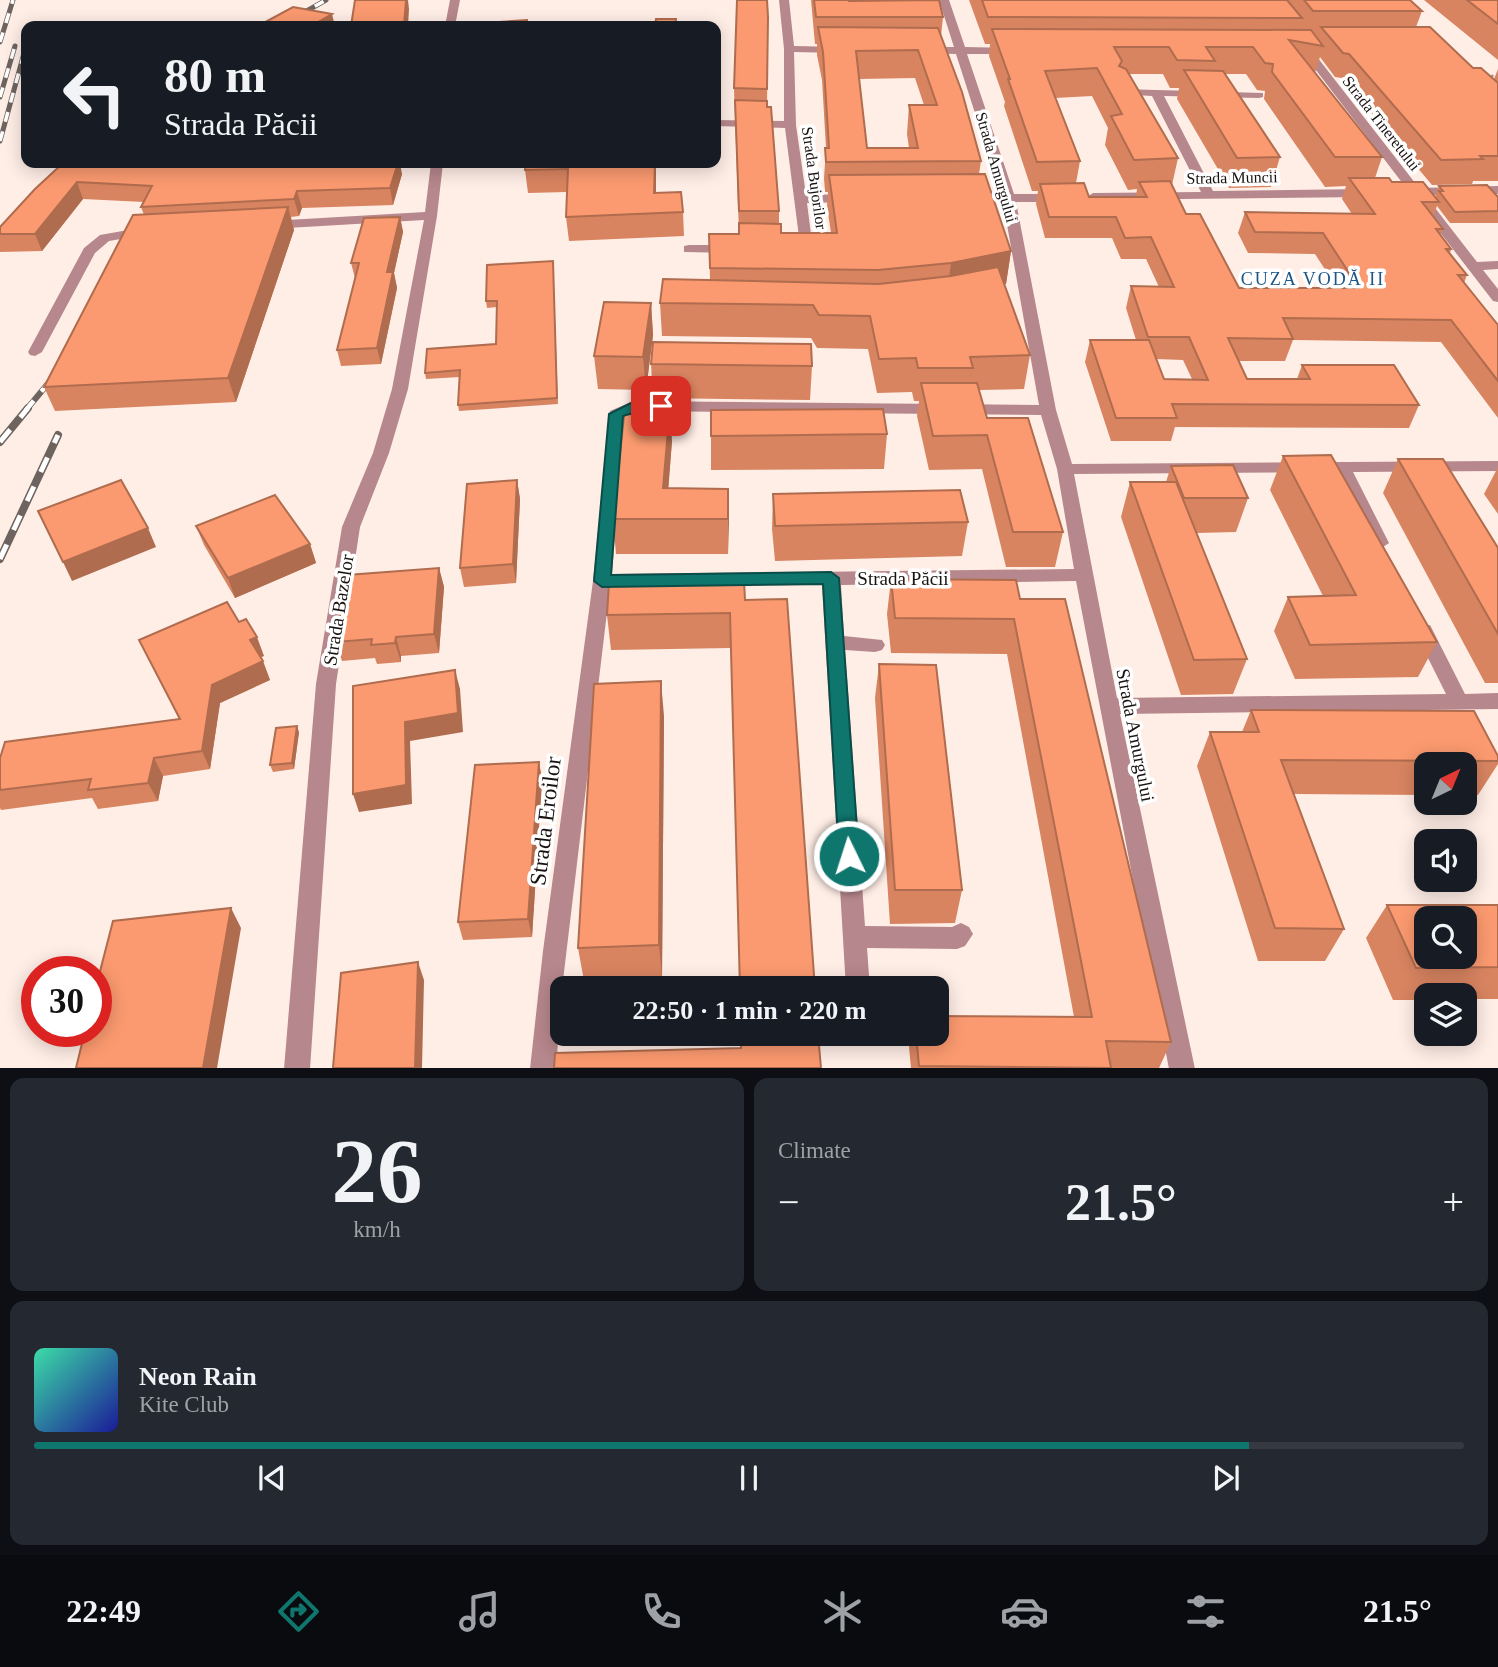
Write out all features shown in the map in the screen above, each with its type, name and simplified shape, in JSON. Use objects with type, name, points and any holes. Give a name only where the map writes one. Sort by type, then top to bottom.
[{"type":"street","points":[[451,21],[456,0]]},
{"type":"street","name":"Strada Bujorilor","points":[[779,249],[797,248],[806,242],[790,125],[789,50],[784,0]]},
{"type":"street","name":"Strada Amurgului","points":[[944,0],[1009,198],[1019,289],[1065,469],[1108,706],[1182,1068]]},
{"type":"street","name":"Strada Tineretului","points":[[1302,45],[1498,298]]},
{"type":"street","points":[[789,50],[855,50]]},
{"type":"street","points":[[908,50],[1027,51]]},
{"type":"street","points":[[1121,92],[1259,95]]},
{"type":"street","points":[[1157,94],[1209,195]]},
{"type":"street","points":[[721,123],[790,125]]},
{"type":"street","name":"Strada Bazelor","points":[[297,1068],[326,684],[351,527],[381,453],[400,389],[431,216],[436,168]]},
{"type":"street","name":"Strada Muncii","points":[[962,198],[1498,190]]},
{"type":"street","points":[[799,199],[867,198]]},
{"type":"street","points":[[252,226],[431,216]]},
{"type":"street","points":[[35,352],[89,251],[105,238],[128,232],[156,231]]},
{"type":"street","points":[[689,250],[753,249]]},
{"type":"street","points":[[1473,266],[1498,265]]},
{"type":"street","points":[[602,581],[616,414],[623,409],[633,406],[1048,410]]},
{"type":"street","points":[[1065,469],[1498,466]]},
{"type":"street","points":[[1342,467],[1385,554]]},
{"type":"street","name":"Strada Păcii","points":[[602,581],[1058,577],[1085,574]]},
{"type":"street","points":[[831,578],[857,976]]},
{"type":"street","name":"Strada Eroilor","points":[[543,1068],[555,951],[602,581]]},
{"type":"street","points":[[1416,615],[1458,701]]},
{"type":"street","points":[[834,642],[875,645]]},
{"type":"street","points":[[1108,706],[1498,701]]},
{"type":"street","points":[[855,937],[957,938],[961,934]]},
{"type":"path","points":[[1476,75],[1498,76]]},
{"type":"building","points":[[355,0],[406,0],[404,21],[352,21]]},
{"type":"building","points":[[737,0],[767,0],[767,89],[734,88]]},
{"type":"building","points":[[814,0],[939,0],[943,17],[816,17]]},
{"type":"building","points":[[982,0],[1287,0],[1302,18],[988,17]]},
{"type":"building","points":[[1304,0],[1410,0],[1422,11],[1313,11]]},
{"type":"building","points":[[1467,0],[1498,0],[1498,24]]},
{"type":"building","points":[[293,7],[332,14],[320,21],[267,21]]},
{"type":"building","points":[[656,19],[676,19],[676,21]]},
{"type":"building","points":[[818,27],[938,28],[962,92],[981,161],[826,162],[825,148],[829,148],[823,52]],"holes":[[[918,50],[937,105],[909,105],[918,148],[867,148],[856,51]]]},
{"type":"building","points":[[1321,27],[1430,27],[1473,68],[1481,68],[1498,83],[1498,156],[1441,160],[1349,54],[1343,53]]},
{"type":"building","points":[[992,29],[1311,30],[1323,46],[1289,40],[1382,157],[1335,157],[1272,72],[1273,64],[1265,63],[1253,47],[1206,47],[1215,61],[1177,60],[1169,47],[1114,47],[1122,61],[1119,66],[1126,69],[1178,158],[1134,160],[1111,116],[1122,114],[1097,68],[1045,71],[1080,161],[1037,162]]},
{"type":"building","points":[[1184,70],[1223,71],[1280,157],[1237,158]]},
{"type":"building","points":[[735,100],[767,101],[767,107],[771,107],[779,211],[739,211]]},
{"type":"building","points":[[58,168],[396,168],[390,188],[297,191],[294,199],[141,207],[152,186],[77,182],[35,234],[0,234],[0,227]]},
{"type":"building","points":[[525,168],[655,168],[654,193],[681,192],[683,212],[566,217],[568,169]]},
{"type":"building","points":[[985,174],[1011,251],[951,263],[878,270],[710,268],[709,234],[739,234],[739,223],[781,224],[781,233],[837,233],[829,175]]},
{"type":"building","points":[[1349,178],[1389,178],[1392,182],[1423,182],[1439,202],[1422,202],[1443,229],[1436,229],[1451,249],[1446,249],[1467,275],[1458,275],[1498,325],[1498,381],[1451,320],[1283,318],[1293,339],[1228,338],[1247,379],[1310,379],[1302,365],[1394,365],[1419,405],[1172,404],[1177,418],[1116,418],[1090,340],[1149,340],[1164,379],[1208,380],[1189,337],[1148,337],[1131,286],[1174,287],[1151,237],[1125,238],[1116,217],[1049,217],[1040,184],[1084,183],[1089,197],[1147,197],[1139,182],[1170,181],[1186,214],[1200,214],[1239,288],[1359,288],[1323,233],[1255,232],[1245,212],[1375,214]]},
{"type":"building","points":[[1487,185],[1498,197],[1498,211],[1455,212],[1439,191],[1443,191],[1439,186]]},
{"type":"building","points":[[288,207],[228,378],[44,387],[133,215]]},
{"type":"building","points":[[400,217],[387,272],[393,272],[377,348],[337,350],[359,263],[351,263],[364,218]]},
{"type":"building","points":[[553,261],[557,398],[458,405],[460,370],[425,373],[427,349],[496,344],[497,301],[486,301],[487,265]]},
{"type":"building","points":[[998,267],[1030,355],[970,357],[973,368],[918,368],[916,358],[879,359],[870,316],[819,315],[813,305],[660,303],[663,279],[879,284],[951,276]]},
{"type":"building","points":[[604,302],[651,303],[643,357],[594,356]]},
{"type":"building","points":[[653,342],[811,344],[812,366],[651,364]]},
{"type":"building","points":[[921,383],[977,383],[987,418],[1028,418],[1063,532],[1013,532],[987,435],[933,436]]},
{"type":"building","points":[[625,407],[670,407],[663,488],[728,489],[728,519],[613,519]]},
{"type":"building","points":[[883,409],[887,434],[711,436],[711,410]]},
{"type":"building","points":[[1331,455],[1437,642],[1310,645],[1288,597],[1356,595],[1283,456]]},
{"type":"building","points":[[1398,459],[1443,459],[1498,548],[1498,634]]},
{"type":"building","points":[[1233,465],[1248,498],[1184,498],[1171,466]]},
{"type":"building","points":[[121,480],[148,528],[63,562],[38,511]]},
{"type":"building","points":[[517,480],[513,564],[460,568],[467,484]]},
{"type":"building","points":[[1130,482],[1176,482],[1247,659],[1194,660]]},
{"type":"building","points":[[960,490],[968,522],[775,526],[773,494]]},
{"type":"building","points":[[275,495],[310,544],[228,578],[196,526]]},
{"type":"building","points":[[439,568],[434,634],[396,637],[395,643],[371,645],[372,639],[336,642],[347,575]]},
{"type":"building","points":[[891,579],[1016,580],[1020,599],[1065,599],[1171,1042],[1106,1041],[1111,1068],[919,1066],[917,1046],[949,1046],[949,1016],[1092,1017],[1014,619],[895,618]]},
{"type":"building","points":[[744,580],[745,600],[787,599],[814,976],[740,976],[730,613],[607,615],[609,583]]},
{"type":"building","points":[[227,602],[239,622],[246,619],[257,637],[250,640],[263,661],[212,685],[202,751],[154,758],[148,783],[88,790],[91,779],[0,790],[0,758],[5,742],[180,719],[139,640]]},
{"type":"building","points":[[879,664],[936,665],[962,890],[895,890]]},
{"type":"building","points":[[455,670],[458,713],[405,722],[406,785],[353,794],[353,686]]},
{"type":"building","points":[[661,681],[659,945],[578,948],[594,684]]},
{"type":"building","points":[[1251,710],[1474,711],[1498,756],[1498,761],[1477,761],[1477,752],[1414,752],[1414,761],[1281,760],[1344,929],[1275,928],[1210,732],[1259,732]]},
{"type":"building","points":[[297,726],[292,763],[270,765],[276,728]]},
{"type":"building","points":[[539,762],[528,919],[458,922],[475,765]]},
{"type":"building","points":[[1387,905],[1498,905],[1498,967],[1477,967],[1477,906],[1414,906],[1414,964]]},
{"type":"building","points":[[231,908],[203,1068],[76,1068],[81,1047],[112,1047],[112,956],[104,956],[113,921]]},
{"type":"building","points":[[418,962],[415,1068],[333,1068],[341,973]]},
{"type":"building","points":[[819,1046],[821,1068],[554,1068],[555,1053]]},
{"type":"railway","points":[[0,42],[13,0]]},
{"type":"railway","points":[[289,21],[326,0]]},
{"type":"railway","points":[[0,97],[15,46]]},
{"type":"railway","points":[[0,141],[21,64]]},
{"type":"railway","points":[[26,410],[56,374]]},
{"type":"railway","points":[[0,442],[28,408]]},
{"type":"railway","points":[[0,559],[58,435]]},
{"type":"district","name":"CUZA VODĂ II","points":[[1313,279]]},
{"type":"route","points":[[661,406],[633,406],[616,414],[602,581],[831,578],[849,856]]}]
